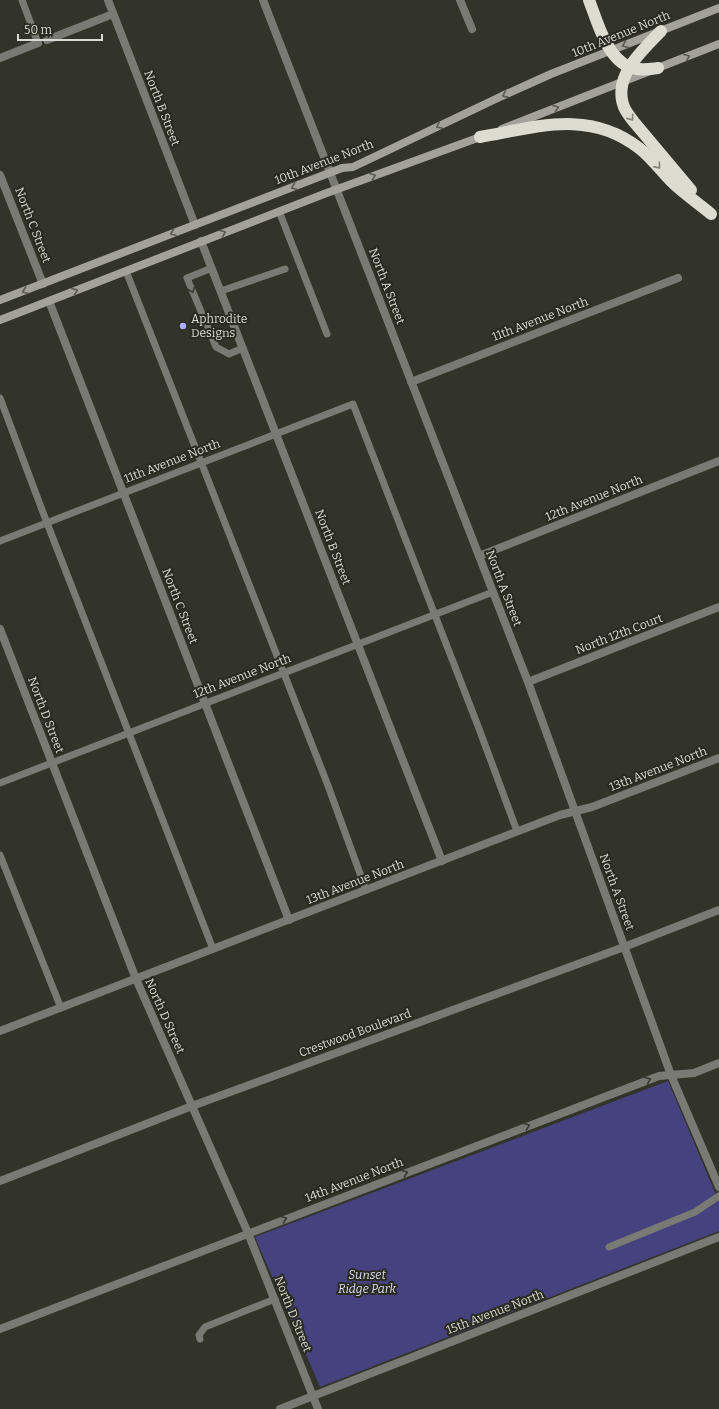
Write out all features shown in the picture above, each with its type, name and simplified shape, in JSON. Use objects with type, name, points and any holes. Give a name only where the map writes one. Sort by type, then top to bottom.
[{"type":"highway","points":[[589,0],[607,45],[622,63],[630,67],[644,69],[658,68]]},
{"type":"highway","points":[[661,31],[630,67],[623,82],[622,93],[624,106],[634,122],[715,218]]},
{"type":"highway","points":[[480,137],[557,123],[578,123],[603,128],[617,134],[638,147],[672,182],[715,218]]},
{"type":"main road","name":"10th Avenue North","points":[[0,300],[342,168],[353,166],[551,74],[719,8]]},
{"type":"main road","points":[[0,320],[279,211],[480,137],[718,45]]},
{"type":"street","name":"North B Street","points":[[108,0],[195,225]]},
{"type":"street","name":"North A Street","points":[[263,0],[528,682],[671,1075],[719,1187]]},
{"type":"street","points":[[460,0],[472,29]]},
{"type":"street","points":[[47,40],[113,14]]},
{"type":"street","points":[[0,58],[38,43]]},
{"type":"street","name":"North C Street","points":[[0,175],[43,284]]},
{"type":"street","name":"North B Street","points":[[201,241],[442,861]]},
{"type":"street","name":"11th Avenue North","points":[[411,382],[678,278]]},
{"type":"street","name":"North C Street","points":[[50,301],[289,920]]},
{"type":"street","name":"12th Avenue North","points":[[479,556],[719,461]]},
{"type":"street","name":"North 12th Court","points":[[528,682],[719,607]]},
{"type":"street","name":"North D Street","points":[[0,629],[136,979],[248,1233],[318,1409]]},
{"type":"street","name":"13th Avenue North","points":[[0,1031],[560,814],[592,807],[719,758]]},
{"type":"street","name":"Crestwood Boulevard","points":[[0,1181],[192,1106],[719,910]]},
{"type":"street","name":"14th Avenue North","points":[[0,1329],[659,1076],[694,1073],[719,1063]]},
{"type":"street","name":"15th Avenue North","points":[[280,1409],[719,1237]]},
{"type":"lane","points":[[22,0],[38,43]]},
{"type":"lane","points":[[279,211],[326,334]]},
{"type":"lane","points":[[212,268],[188,278],[216,347],[229,354],[243,348]]},
{"type":"lane","points":[[221,291],[285,269]]},
{"type":"lane","points":[[126,271],[327,783],[366,890]]},
{"type":"lane","points":[[0,398],[47,523],[213,949]]},
{"type":"lane","name":"11th Avenue North","points":[[0,541],[353,404],[435,614]]},
{"type":"lane","name":"12th Avenue North","points":[[0,783],[493,592]]},
{"type":"lane","points":[[435,614],[518,831]]},
{"type":"lane","points":[[0,855],[61,1008]]},
{"type":"lane","points":[[609,1247],[695,1212],[719,1196]]},
{"type":"lane","points":[[200,1339],[199,1335],[205,1327],[274,1299]]},
{"type":"green space","name":"Sunset Ridge Park","points":[[668,1081],[719,1202],[719,1231],[320,1387],[255,1237]]},
{"type":"place","name":"Aphrodite Designs","points":[[183,326]]}]
